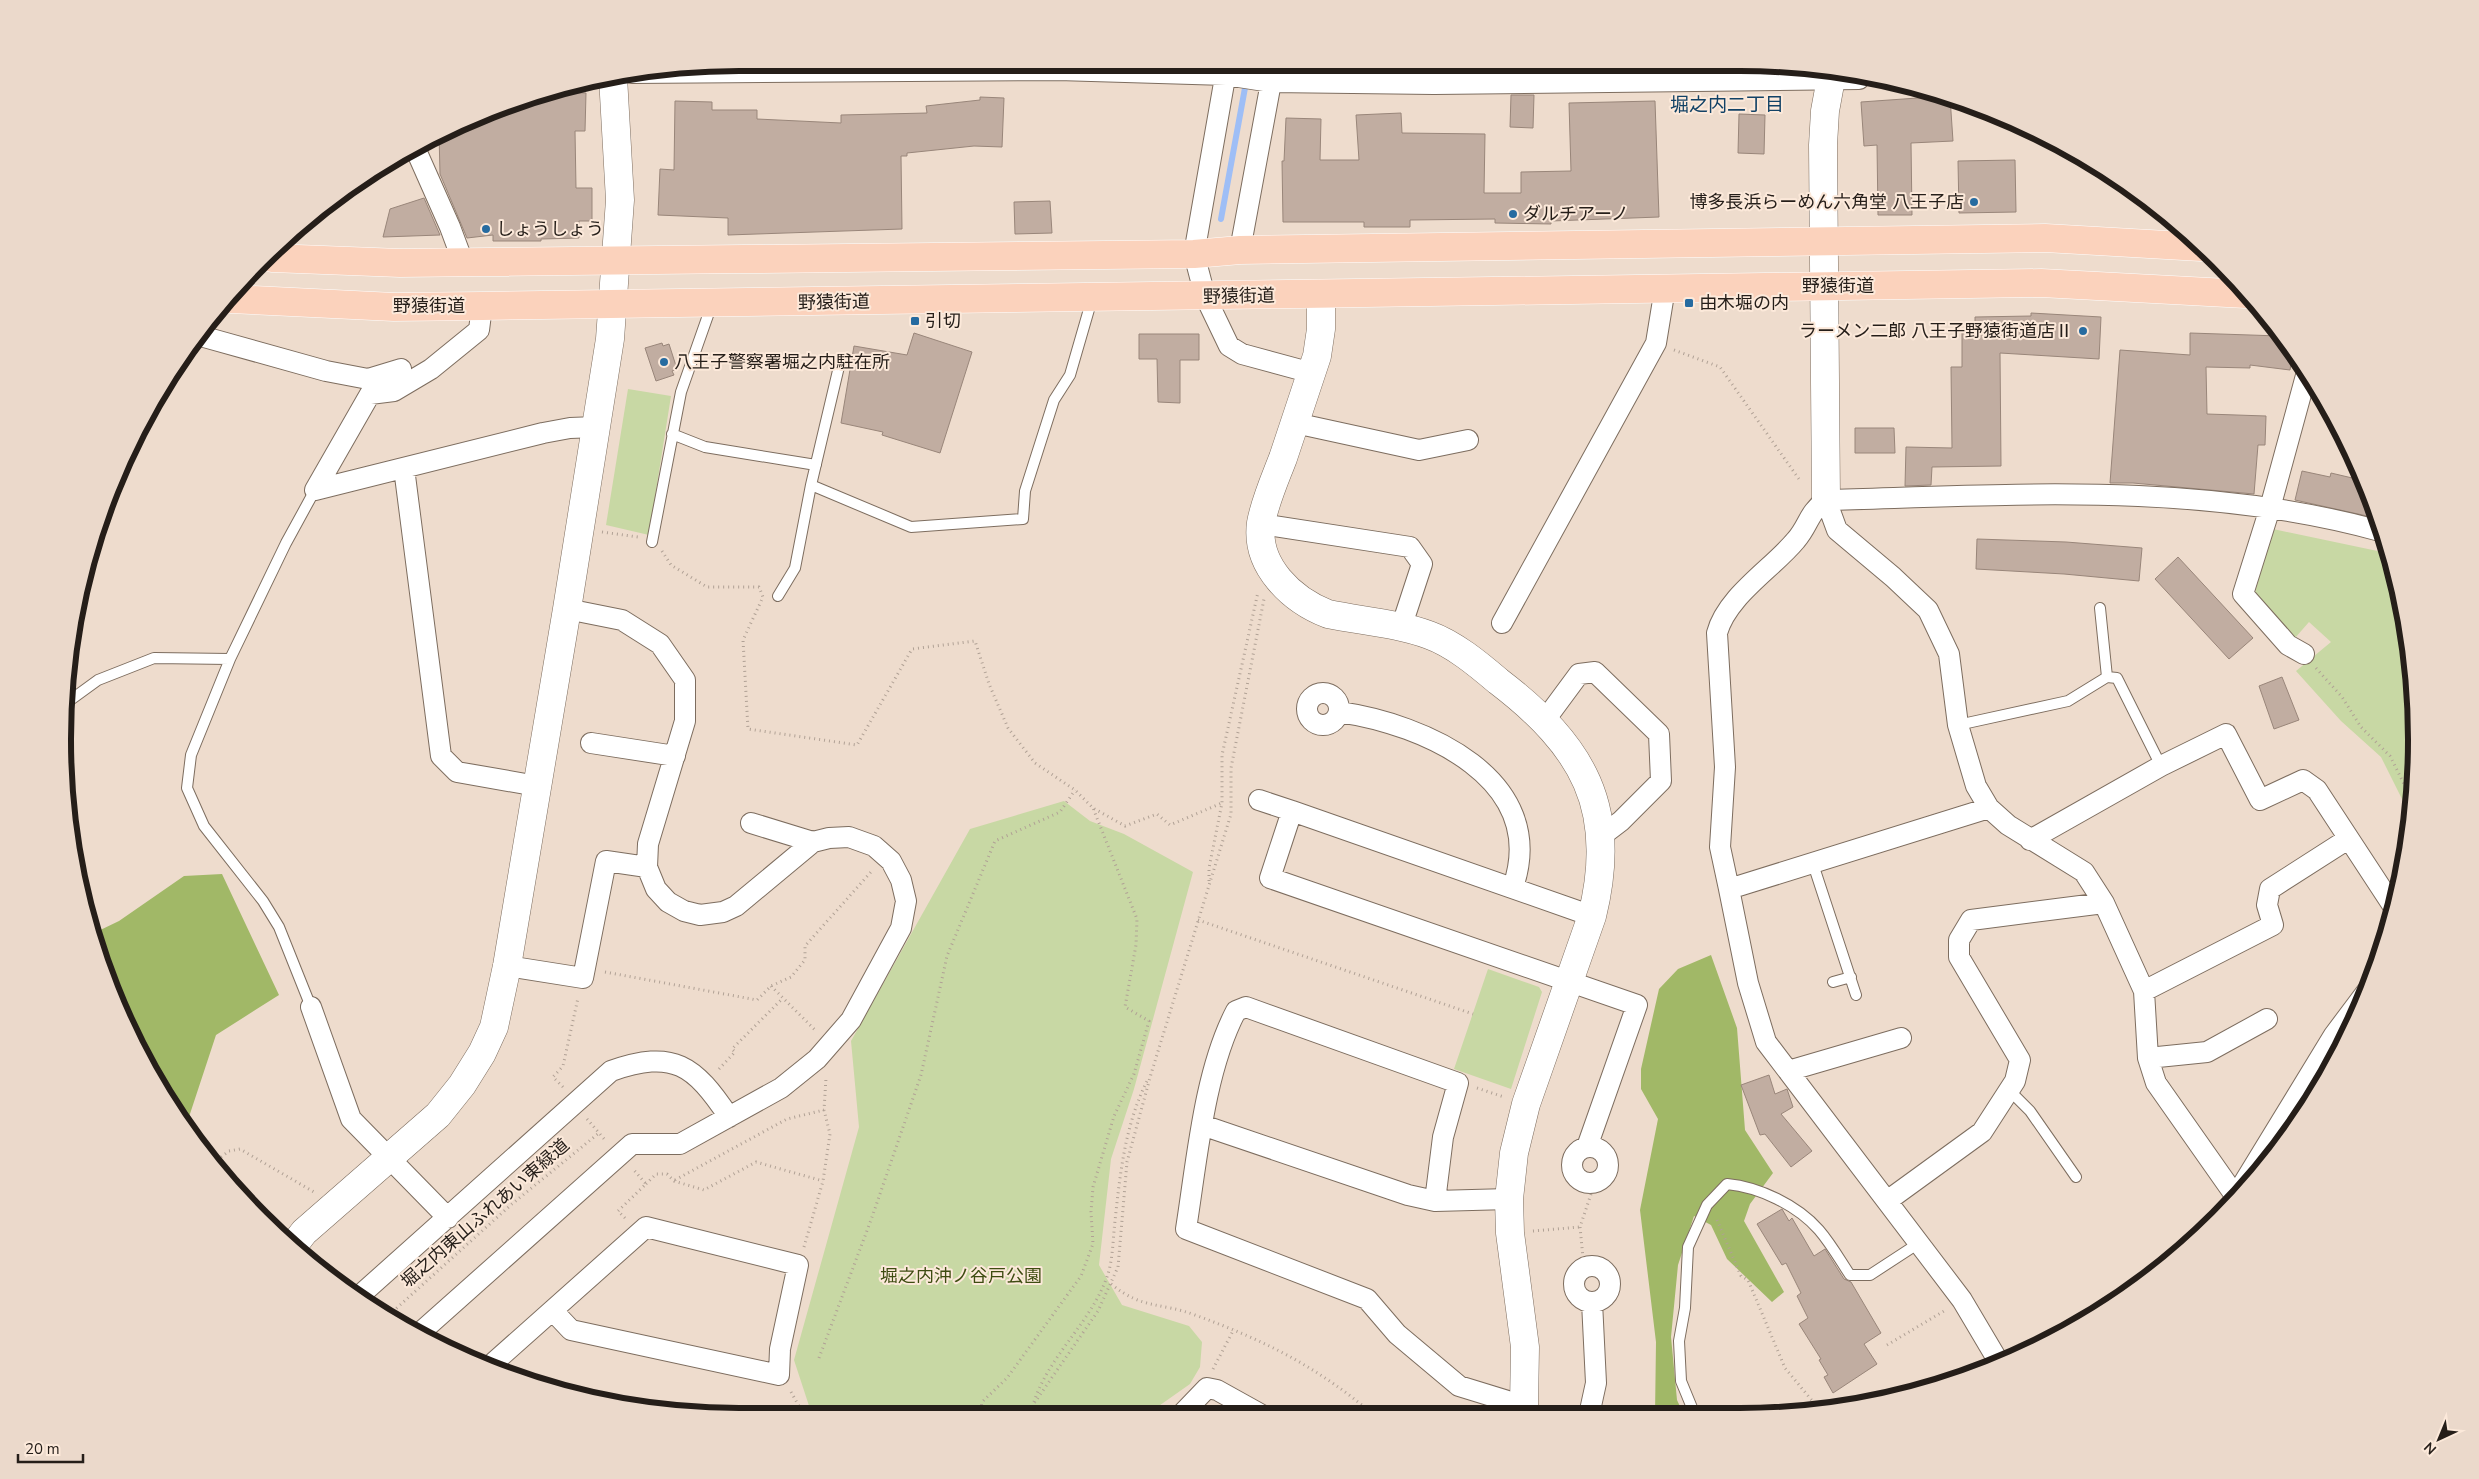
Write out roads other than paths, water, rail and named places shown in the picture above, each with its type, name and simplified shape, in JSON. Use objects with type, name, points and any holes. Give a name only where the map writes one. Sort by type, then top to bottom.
[{"type":"main road","points":[[276,258],[400,263],[616,259],[1194,254],[1240,250],[2045,238],[2189,245]]},
{"type":"main road","name":"野猿街道","points":[[237,299],[394,307],[2041,284],[2237,294]]},
{"type":"street","points":[[1312,372],[1242,354],[1230,346],[1205,296],[1194,254],[1226,71],[1273,74],[1643,74],[1826,77]]},
{"type":"street","points":[[1240,250],[1273,74]]},
{"type":"street","points":[[1831,78],[1822,145],[1824,286],[1820,505],[1798,539],[1730,607],[1720,622],[1718,633],[1725,767],[1720,847],[1748,983],[1766,1042],[1962,1300],[1996,1357]]},
{"type":"street","points":[[298,1241],[304,1232],[438,1115],[462,1085],[494,1027],[507,966],[568,609],[579,529],[607,364],[620,200],[613,83]]},
{"type":"street","points":[[418,154],[450,227],[463,262]]},
{"type":"street","points":[[1502,623],[1656,343],[1665,288]]},
{"type":"street","points":[[1321,294],[1321,329],[1318,356],[1261,524],[1264,554],[1272,570],[1290,590],[1316,609],[1429,635],[1481,667],[1544,720],[1568,748],[1591,792],[1600,837],[1600,874],[1592,916],[1526,1104],[1514,1152],[1509,1199],[1510,1233],[1525,1347],[1523,1408]]},
{"type":"street","points":[[316,490],[370,394],[394,391],[431,369],[479,330],[482,306]]},
{"type":"street","points":[[205,338],[326,371],[368,379],[401,369]]},
{"type":"street","points":[[2304,383],[2270,508],[2243,594],[2288,645],[2304,654]]},
{"type":"street","points":[[1295,423],[1419,450],[1468,440]]},
{"type":"street","points":[[316,490],[543,433],[570,428],[596,427]]},
{"type":"street","points":[[404,468],[441,756],[457,772],[537,786]]},
{"type":"street","points":[[1820,505],[2106,493],[2168,497],[2270,508],[2349,522],[2373,529]]},
{"type":"street","points":[[1820,505],[1837,530],[1893,577],[1928,610],[1948,654],[1958,725],[1976,786],[1989,808],[2008,825],[2030,840],[2084,872],[2104,902],[2144,990],[2148,1058],[2156,1083],[2232,1191]]},
{"type":"street","points":[[1261,524],[1410,547],[1422,564],[1401,628]]},
{"type":"street","points":[[425,1329],[632,1144],[680,1144],[781,1088],[817,1059],[850,1020],[901,928],[906,901],[901,880],[891,861],[874,846],[849,837],[829,838],[812,842],[736,906],[723,912],[700,916],[684,911],[668,902],[656,889],[647,867],[648,844],[684,721],[685,680],[660,644],[622,620],[568,609]]},
{"type":"street","points":[[1544,720],[1579,674],[1595,672],[1659,734],[1661,781],[1621,821],[1600,837]]},
{"type":"street","points":[[1339,712],[1367,716],[1400,725],[1455,754],[1491,778],[1511,809],[1518,828],[1520,850],[1518,872],[1513,887]]},
{"type":"street","points":[[2030,840],[2161,766],[2226,734],[2260,800],[2303,780],[2316,790],[2388,899]]},
{"type":"street","points":[[591,743],[675,756]]},
{"type":"street","points":[[1259,800],[1592,916]]},
{"type":"street","points":[[1729,889],[1989,808]]},
{"type":"street","points":[[1292,810],[1270,878],[1636,1005],[1587,1148],[1598,1150],[1606,1159],[1607,1164],[1604,1176],[1595,1182]]},
{"type":"street","points":[[751,823],[812,842]]},
{"type":"street","points":[[2144,990],[2273,925],[2267,905],[2270,889],[2348,839]]},
{"type":"street","points":[[507,966],[584,973],[606,861],[647,867]]},
{"type":"street","points":[[1886,1201],[1982,1132],[2015,1080],[2020,1060],[1958,957],[1959,940],[1971,920],[2104,902]]},
{"type":"street","points":[[311,1007],[351,1119],[448,1218]]},
{"type":"street","points":[[1434,1201],[1443,1137],[1458,1082],[1246,1008],[1236,1011],[1218,1057],[1202,1125],[1186,1228],[1366,1299],[1397,1334],[1459,1386],[1518,1408]]},
{"type":"street","points":[[2255,1164],[2334,1035],[2346,1018]]},
{"type":"street","points":[[2148,1058],[2207,1052],[2267,1020]]},
{"type":"street","points":[[1788,1071],[1902,1038]]},
{"type":"street","points":[[364,1292],[611,1072],[637,1062],[665,1062],[681,1066],[705,1085],[729,1117]]},
{"type":"street","points":[[1202,1125],[1408,1196],[1434,1201],[1509,1199]]},
{"type":"street","points":[[495,1361],[646,1227],[798,1265],[780,1349],[779,1375],[571,1330],[553,1311]]},
{"type":"street","points":[[1584,1268],[1595,1266],[1601,1268],[1610,1283],[1609,1289],[1603,1298],[1592,1302],[1596,1383],[1591,1408]]},
{"type":"street","points":[[1188,1408],[1207,1388],[1217,1390],[1249,1408]]},
{"type":"lane","points":[[811,485],[911,527],[1023,520],[1024,491],[1054,400],[1070,375],[1092,298]]},
{"type":"lane","points":[[652,542],[680,392],[712,303]]},
{"type":"lane","points":[[778,596],[795,568],[811,485],[841,358]]},
{"type":"lane","points":[[672,434],[705,447],[816,465]]},
{"type":"lane","points":[[311,1007],[278,927],[263,901],[204,826],[187,788],[191,755],[230,659],[286,543],[316,490]]},
{"type":"lane","points":[[2100,608],[2107,677]]},
{"type":"lane","points":[[73,698],[98,680],[154,658],[230,659]]},
{"type":"lane","points":[[1958,725],[2068,701],[2107,677],[2117,678],[2161,766]]},
{"type":"lane","points":[[1813,864],[1856,995]]},
{"type":"lane","points":[[1833,982],[1851,977]]},
{"type":"lane","points":[[2009,1090],[2030,1110],[2076,1177]]},
{"type":"lane","points":[[1692,1408],[1681,1381],[1680,1341],[1685,1308],[1688,1247],[1707,1205],[1727,1184],[1766,1193],[1798,1212],[1819,1230],[1850,1275],[1870,1275],[1919,1244]]},
{"type":"waterway","points":[[1221,219],[1248,71]]},
{"type":"place","name":"博多長浜らーめん六角堂 八王子店","points":[[1974,202]]},
{"type":"place","name":"ダルチアーノ","points":[[1513,214]]},
{"type":"place","name":"しょうしょう","points":[[486,229]]},
{"type":"place","name":"由木堀の内","points":[[1689,303]]},
{"type":"place","name":"引切","points":[[915,321]]},
{"type":"place","name":"ラーメン二郎 八王子野猿街道店Ⅱ","points":[[2083,331]]},
{"type":"place","name":"八王子警察署堀之内駐在所","points":[[664,362]]},
{"type":"district","name":"堀之内二丁目","points":[[1727,105]]},
{"type":"park label","name":"堀之内沖ノ谷戸公園","points":[[961,1276]]}]
